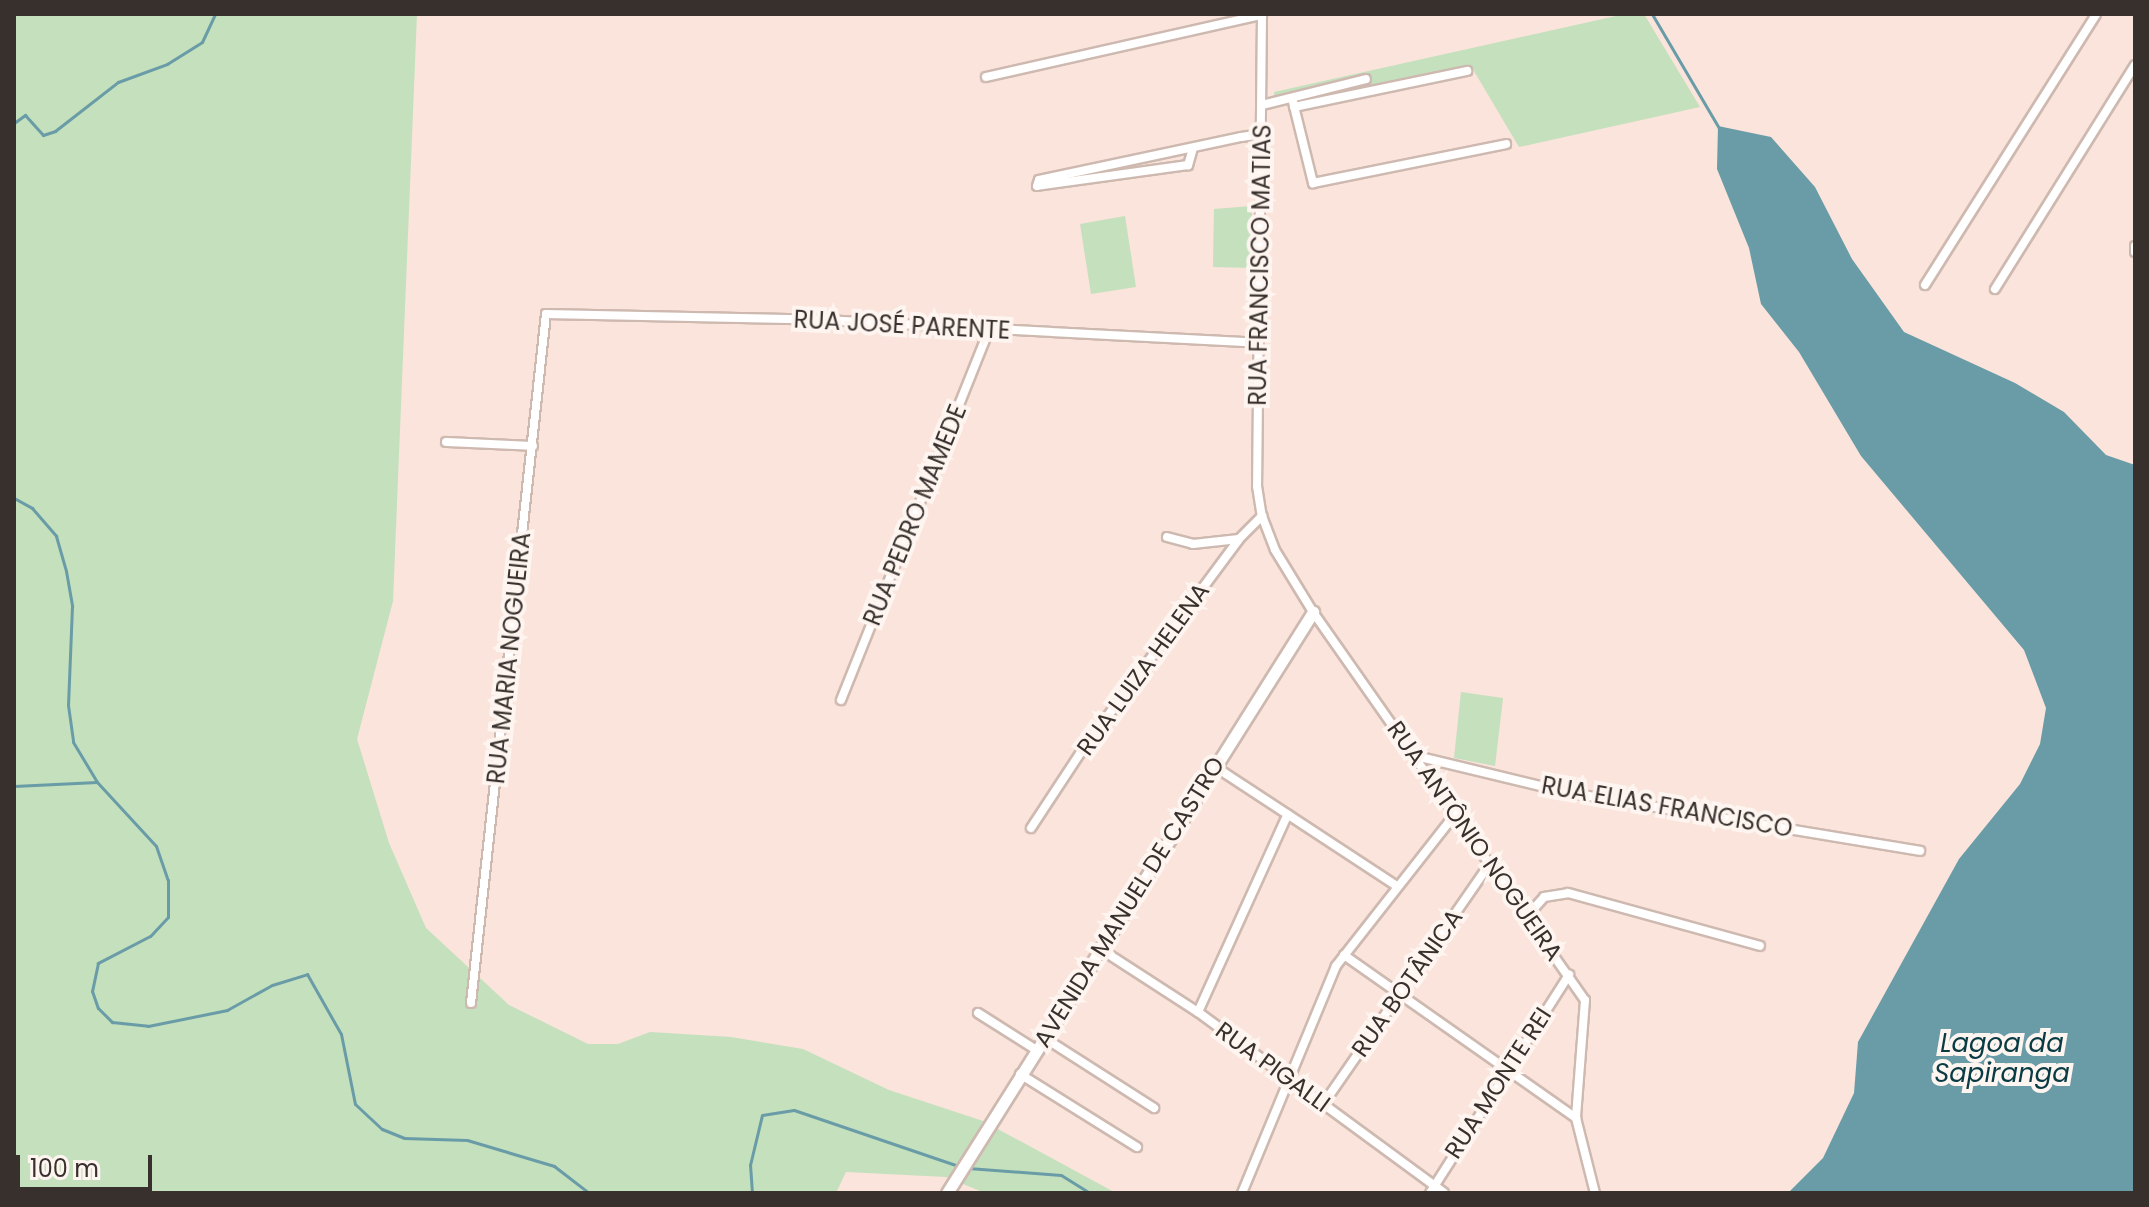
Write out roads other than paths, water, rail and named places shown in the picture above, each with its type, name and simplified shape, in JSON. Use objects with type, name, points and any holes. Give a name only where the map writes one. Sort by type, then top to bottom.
[{"type":"street","points":[[986,77],[1262,14]]},
{"type":"street","name":"RUA FRANCISCO MATIAS","points":[[1262,14],[1257,486],[1262,516]]},
{"type":"street","points":[[1925,285],[2096,14]]},
{"type":"street","points":[[1995,289],[2135,65]]},
{"type":"street","points":[[1262,105],[1467,71]]},
{"type":"street","points":[[1293,102],[1366,79]]},
{"type":"street","points":[[1293,102],[1313,183],[1506,144]]},
{"type":"street","points":[[1193,148],[1188,165],[1037,186],[1039,180],[1193,148],[1262,134]]},
{"type":"street","name":"RUA JOSÉ PARENTE","points":[[546,314],[1258,343]]},
{"type":"street","name":"RUA MARIA NOGUEIRA","points":[[471,1003],[546,314]]},
{"type":"street","name":"RUA PEDRO MAMEDE","points":[[841,700],[989,330]]},
{"type":"street","points":[[446,442],[533,446]]},
{"type":"street","name":"RUA LUIZA HELENA","points":[[1031,828],[1081,752],[1239,539],[1262,516]]},
{"type":"street","name":"RUA ANTÔNIO NOGUEIRA","points":[[1262,516],[1275,550],[1313,612],[1569,975],[1587,1012],[1576,1118],[1595,1193]]},
{"type":"street","points":[[1167,537],[1193,544],[1239,539]]},
{"type":"street","name":"AVENIDA MANUEL DE CASTRO","points":[[949,1190],[1098,947],[1313,612]]},
{"type":"street","name":"RUA ELIAS FRANCISCO","points":[[1416,756],[1565,792],[1920,851]]},
{"type":"street","points":[[1214,766],[1397,886]]},
{"type":"street","points":[[1242,1193],[1288,1078],[1344,955],[1456,813]]},
{"type":"street","points":[[1198,1012],[1288,814]]},
{"type":"street","name":"RUA BOTÂNICA","points":[[1324,1103],[1490,863]]},
{"type":"street","points":[[1528,915],[1544,897],[1568,893],[1760,946]]},
{"type":"street","name":"RUA PIGALLI","points":[[1098,947],[1198,1012],[1324,1103],[1431,1190],[1444,1193]]},
{"type":"street","points":[[1344,955],[1576,1118]]},
{"type":"street","name":"RUA MONTE REI","points":[[1431,1190],[1569,975]]},
{"type":"street","points":[[978,1013],[1035,1049]]},
{"type":"street","points":[[1043,1037],[1154,1108]]},
{"type":"street","points":[[1020,1074],[1137,1147]]},
{"type":"water","name":"Lagoa da Sapiranga","points":[[1718,126],[1771,137],[1815,187],[1852,259],[1904,332],[2015,383],[2064,412],[2106,455],[2135,465],[2135,1193],[1788,1193],[1823,1158],[1854,1093],[1858,1042],[1959,859],[2020,784],[2040,744],[2046,708],[2024,650],[1861,456],[1799,352],[1761,304],[1749,248],[1717,169]]},
{"type":"waterway","points":[[14,123],[25,115],[43,135],[55,131],[118,82],[167,64],[202,42],[215,14]]},
{"type":"waterway","points":[[1652,14],[1719,128]]},
{"type":"waterway","points":[[14,498],[32,508],[56,536],[66,571],[72,606],[68,705],[73,742],[97,782],[156,846],[168,880],[168,917],[150,936],[98,963],[92,991],[98,1008],[112,1022],[148,1026],[227,1010],[272,985],[307,974],[341,1034],[355,1104],[382,1129],[404,1138],[467,1140],[554,1166],[589,1193]]},
{"type":"waterway","points":[[14,786],[97,782]]},
{"type":"waterway","points":[[752,1193],[750,1165],[762,1115],[794,1110],[961,1167]]},
{"type":"waterway","points":[[968,1168],[1061,1175],[1090,1193]]}]
